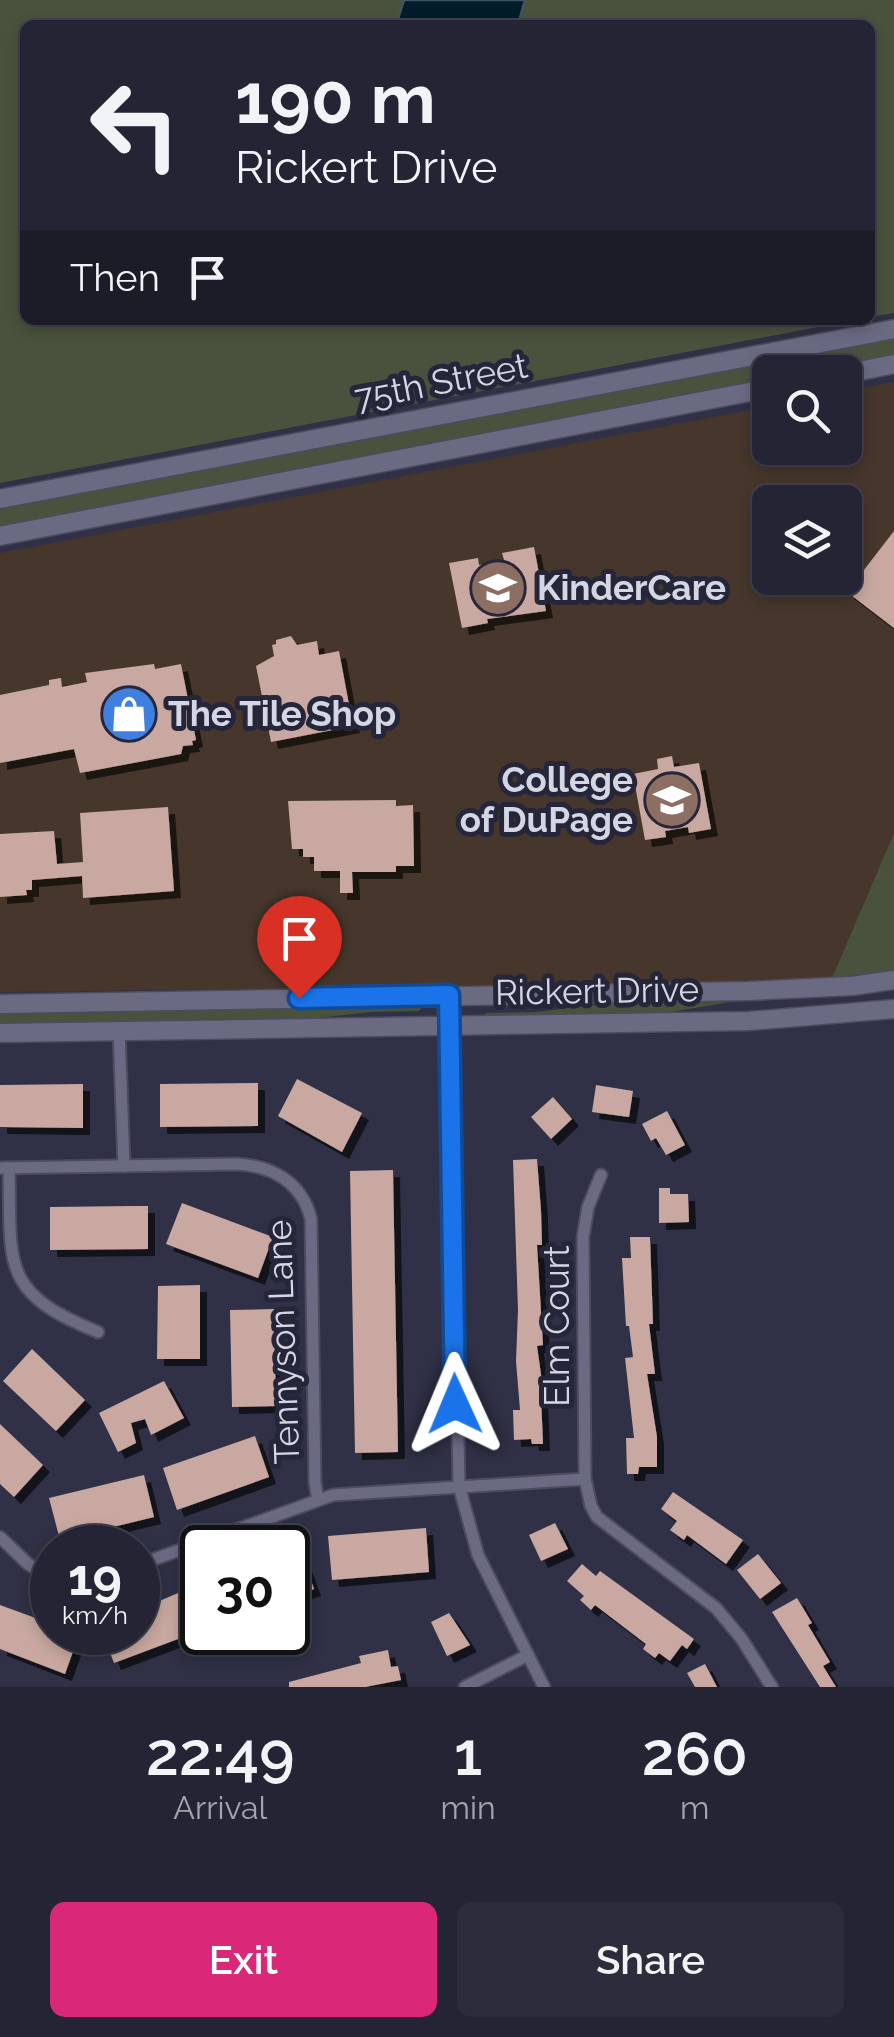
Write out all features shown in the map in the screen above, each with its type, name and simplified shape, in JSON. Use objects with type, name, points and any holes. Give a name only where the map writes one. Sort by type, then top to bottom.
[{"type":"street","name":"75th Street","points":[[0,499],[894,329]]},
{"type":"street","points":[[862,371],[894,364]]},
{"type":"street","name":"75th Street","points":[[0,536],[752,391]]},
{"type":"street","name":"Rickert Drive","points":[[0,1004],[796,990],[894,980]]},
{"type":"street","points":[[449,995],[460,1486],[478,1555],[544,1687]]},
{"type":"street","name":"Rickert Drive","points":[[0,1032],[748,1020],[894,1008]]},
{"type":"street","points":[[119,1030],[124,1166]]},
{"type":"street","name":"Tennyson Lane","points":[[5,1168],[262,1166],[288,1180],[306,1203],[312,1233],[318,1500]]},
{"type":"street","points":[[5,1168],[12,1258],[20,1283],[31,1297],[64,1319],[98,1332]]},
{"type":"street","name":"Elm Court","points":[[585,1479],[584,1237],[588,1207],[601,1176]]},
{"type":"street","points":[[160,1557],[318,1500],[352,1493],[585,1479],[591,1506],[598,1517],[716,1608],[741,1638],[772,1687]]},
{"type":"street","points":[[0,1537],[30,1565]]},
{"type":"street","points":[[465,1687],[528,1655]]},
{"type":"shaded area","points":[[894,382],[894,833],[832,978],[774,983],[0,992],[0,553],[752,409],[752,465],[862,465],[862,388]]},
{"type":"green space","points":[[0,0],[894,0],[894,313],[875,316],[875,20],[20,20],[20,325],[829,325],[0,483]]},
{"type":"green space","points":[[894,337],[894,356],[862,362],[862,355],[800,355]]},
{"type":"green space","points":[[752,364],[752,383],[0,528],[0,509]]},
{"type":"green space","points":[[894,833],[894,970],[832,978]]},
{"type":"green space","points":[[730,1002],[654,1015],[484,1016],[606,1003]]},
{"type":"green space","points":[[421,1008],[291,1021],[0,1025],[0,1012]]},
{"type":"water","points":[[404,0],[525,0],[519,20],[398,20]]},
{"type":"building","points":[[894,531],[894,628],[851,595],[862,595],[862,573]]},
{"type":"building","name":"KinderCare","points":[[534,547],[546,611],[487,619],[488,623],[462,628],[449,563],[478,558],[479,565],[504,560],[502,553]]},
{"type":"building","points":[[291,636],[297,645],[317,641],[319,655],[339,651],[353,726],[271,742],[256,666],[274,656],[272,645],[276,640]]},
{"type":"building","name":"The Tile Shop","points":[[154,664],[155,669],[181,664],[196,740],[193,745],[183,746],[181,754],[80,773],[74,749],[0,763],[0,695],[49,685],[49,680],[61,678],[62,687],[87,682],[85,673]]},
{"type":"building","name":"College of DuPage","points":[[672,756],[674,767],[699,763],[711,829],[689,833],[688,827],[665,831],[666,837],[645,840],[633,774],[658,769],[657,759]]},
{"type":"building","points":[[396,800],[396,806],[413,805],[414,866],[396,866],[396,872],[352,872],[353,893],[340,893],[340,871],[314,871],[314,857],[303,857],[303,849],[292,849],[288,801]]},
{"type":"building","points":[[168,807],[174,891],[83,898],[82,876],[32,880],[32,890],[26,890],[27,895],[0,897],[0,834],[54,831],[57,864],[83,862],[80,813]]},
{"type":"building","points":[[297,1079],[362,1113],[342,1152],[278,1116]]},
{"type":"building","points":[[258,1083],[258,1126],[160,1127],[160,1084]]},
{"type":"building","points":[[83,1084],[83,1128],[0,1127],[0,1085]]},
{"type":"building","points":[[596,1085],[633,1091],[629,1117],[592,1112]]},
{"type":"building","points":[[553,1097],[572,1119],[551,1139],[531,1117]]},
{"type":"building","points":[[667,1111],[685,1145],[666,1155],[656,1138],[651,1141],[642,1124]]},
{"type":"building","points":[[537,1159],[543,1345],[537,1346],[544,1396],[543,1444],[532,1444],[531,1439],[514,1440],[513,1410],[520,1410],[513,1160]]},
{"type":"building","points":[[393,1170],[398,1452],[355,1453],[350,1171]]},
{"type":"building","points":[[659,1188],[670,1188],[670,1194],[688,1194],[689,1222],[659,1223]]},
{"type":"building","points":[[182,1203],[273,1237],[258,1278],[166,1244]]},
{"type":"building","points":[[148,1206],[148,1249],[50,1250],[50,1207]]},
{"type":"building","points":[[630,1237],[650,1237],[653,1324],[649,1324],[655,1374],[647,1374],[657,1437],[657,1467],[639,1467],[638,1474],[627,1474],[626,1438],[634,1438],[625,1358],[633,1357],[626,1326],[622,1258],[631,1258]]},
{"type":"building","points":[[200,1285],[200,1359],[157,1359],[158,1286]]},
{"type":"building","points":[[274,1309],[276,1406],[232,1407],[230,1310]]},
{"type":"building","points":[[32,1349],[85,1400],[56,1431],[3,1381]]},
{"type":"building","points":[[164,1381],[184,1418],[151,1435],[145,1419],[131,1423],[136,1443],[118,1452],[99,1413]]},
{"type":"building","points":[[0,1424],[43,1465],[14,1497],[0,1484]]},
{"type":"building","points":[[255,1436],[269,1477],[177,1510],[163,1468]]},
{"type":"building","points":[[144,1475],[154,1517],[121,1525],[56,1525],[49,1498]]},
{"type":"building","points":[[673,1492],[743,1540],[726,1564],[687,1535],[684,1540],[670,1530],[677,1521],[661,1509]]},
{"type":"building","points":[[555,1523],[568,1549],[541,1561],[529,1535]]},
{"type":"building","points":[[426,1528],[429,1572],[332,1580],[328,1536]]},
{"type":"building","points":[[758,1554],[781,1583],[760,1599],[737,1570]]},
{"type":"building","points":[[582,1564],[596,1576],[600,1571],[694,1639],[687,1649],[682,1645],[670,1661],[659,1653],[655,1658],[643,1649],[646,1644],[595,1605],[591,1610],[580,1600],[584,1596],[567,1581]]},
{"type":"building","points":[[180,1592],[180,1638],[160,1646],[160,1601]]},
{"type":"building","points":[[797,1598],[830,1662],[823,1666],[836,1687],[820,1687],[772,1612]]},
{"type":"building","points":[[0,1605],[30,1616],[30,1655],[72,1655],[65,1674],[0,1649]]},
{"type":"building","points":[[449,1613],[470,1645],[447,1656],[431,1622]]},
{"type":"building","points":[[388,1650],[391,1667],[398,1666],[401,1680],[365,1687],[289,1687],[289,1682],[361,1663],[359,1656]]},
{"type":"building","points":[[111,1655],[135,1655],[114,1663]]},
{"type":"building","points":[[705,1664],[717,1687],[695,1687],[687,1673]]},
{"type":"place","name":"KinderCare","points":[[498,588]]},
{"type":"place","name":"The Tile Shop","points":[[129,714]]},
{"type":"place","name":"College of DuPage","points":[[672,800]]},
{"type":"route","points":[[299,998],[449,995],[455,1404]]}]
